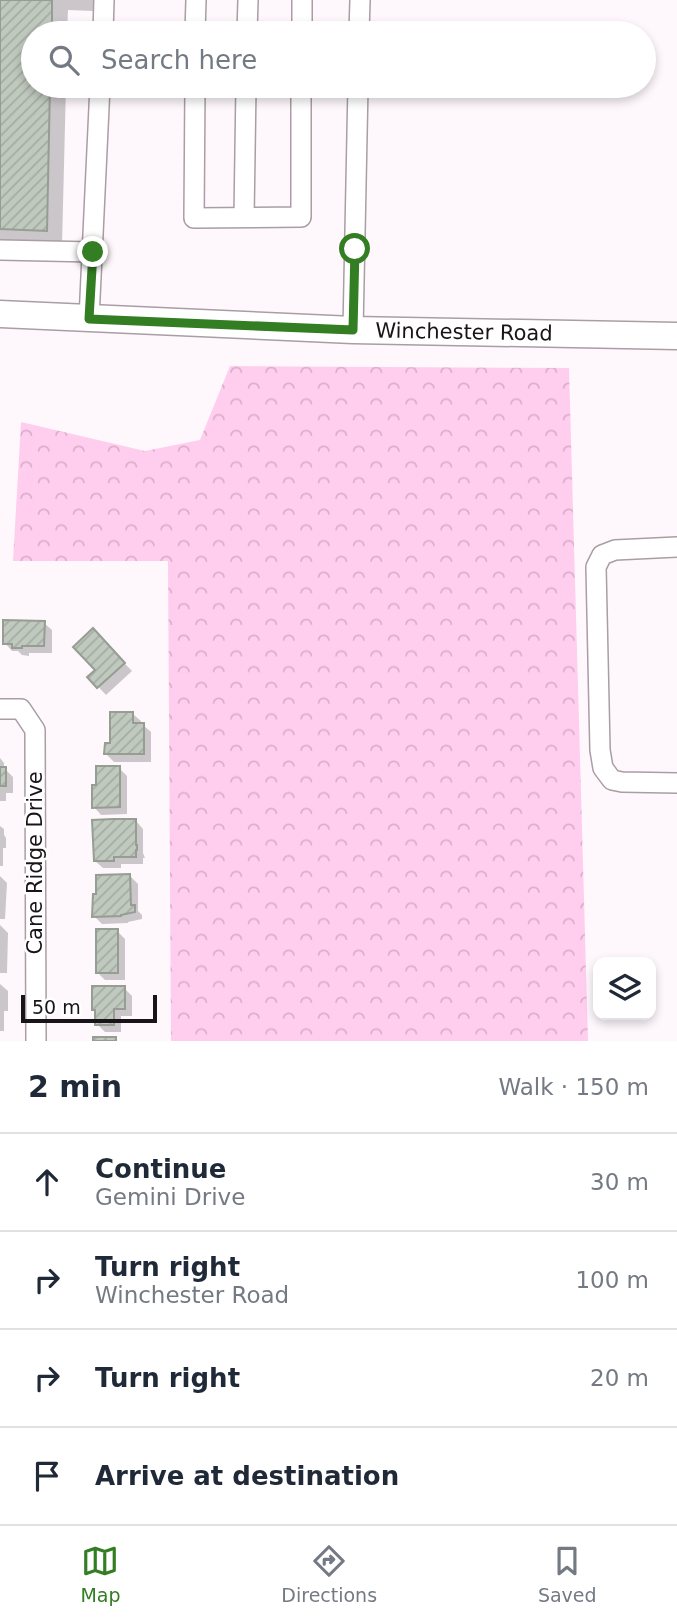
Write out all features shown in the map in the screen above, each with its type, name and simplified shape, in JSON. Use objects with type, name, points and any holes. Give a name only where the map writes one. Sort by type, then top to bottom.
[{"type":"main road","name":"Winchester Road","points":[[0,314],[353,330],[677,336]]},
{"type":"street","points":[[103,21],[104,0]]},
{"type":"street","points":[[195,0],[195,21]]},
{"type":"street","points":[[247,21],[248,0]]},
{"type":"street","points":[[302,0],[302,21]]},
{"type":"street","points":[[359,21],[360,0]]},
{"type":"street","points":[[89,319],[99,98]]},
{"type":"street","points":[[195,98],[194,218],[301,218],[302,98]]},
{"type":"street","points":[[244,218],[246,98]]},
{"type":"street","points":[[353,330],[358,98]]},
{"type":"street","points":[[0,250],[93,252]]},
{"type":"street","points":[[677,547],[615,550],[603,555],[596,567],[600,750],[603,768],[612,780],[677,783]]},
{"type":"street","name":"Cane Ridge Drive","points":[[0,709],[21,709],[35,730],[36,1041]]},
{"type":"green space","points":[[230,366],[569,368],[588,1041],[171,1041],[168,561],[13,561],[21,422],[145,451],[200,440]]},
{"type":"building","points":[[0,0],[52,0],[52,21],[21,21],[21,98],[50,98],[47,231],[0,229]]},
{"type":"building","points":[[3,620],[45,621],[44,646],[12,648],[12,644],[3,644]]},
{"type":"building","points":[[93,628],[125,663],[97,688],[87,677],[95,670],[73,647]]},
{"type":"building","points":[[110,712],[133,712],[133,723],[144,723],[144,754],[104,754],[105,743],[110,743]]},
{"type":"building","points":[[96,766],[120,766],[120,807],[92,808],[92,785],[96,785]]},
{"type":"building","points":[[0,767],[6,767],[6,786],[0,786]]},
{"type":"building","points":[[136,819],[136,857],[94,861],[92,820]]},
{"type":"building","points":[[130,874],[131,905],[135,905],[135,912],[121,916],[92,917],[96,875]]},
{"type":"building","points":[[96,929],[118,929],[118,973],[96,973]]},
{"type":"building","points":[[92,986],[125,986],[125,1009],[114,1009],[114,1025],[95,1025]]},
{"type":"building","points":[[93,1037],[116,1037],[116,1041],[93,1041]]},
{"type":"route","points":[[93,252],[89,319],[353,330],[355,249]]}]
